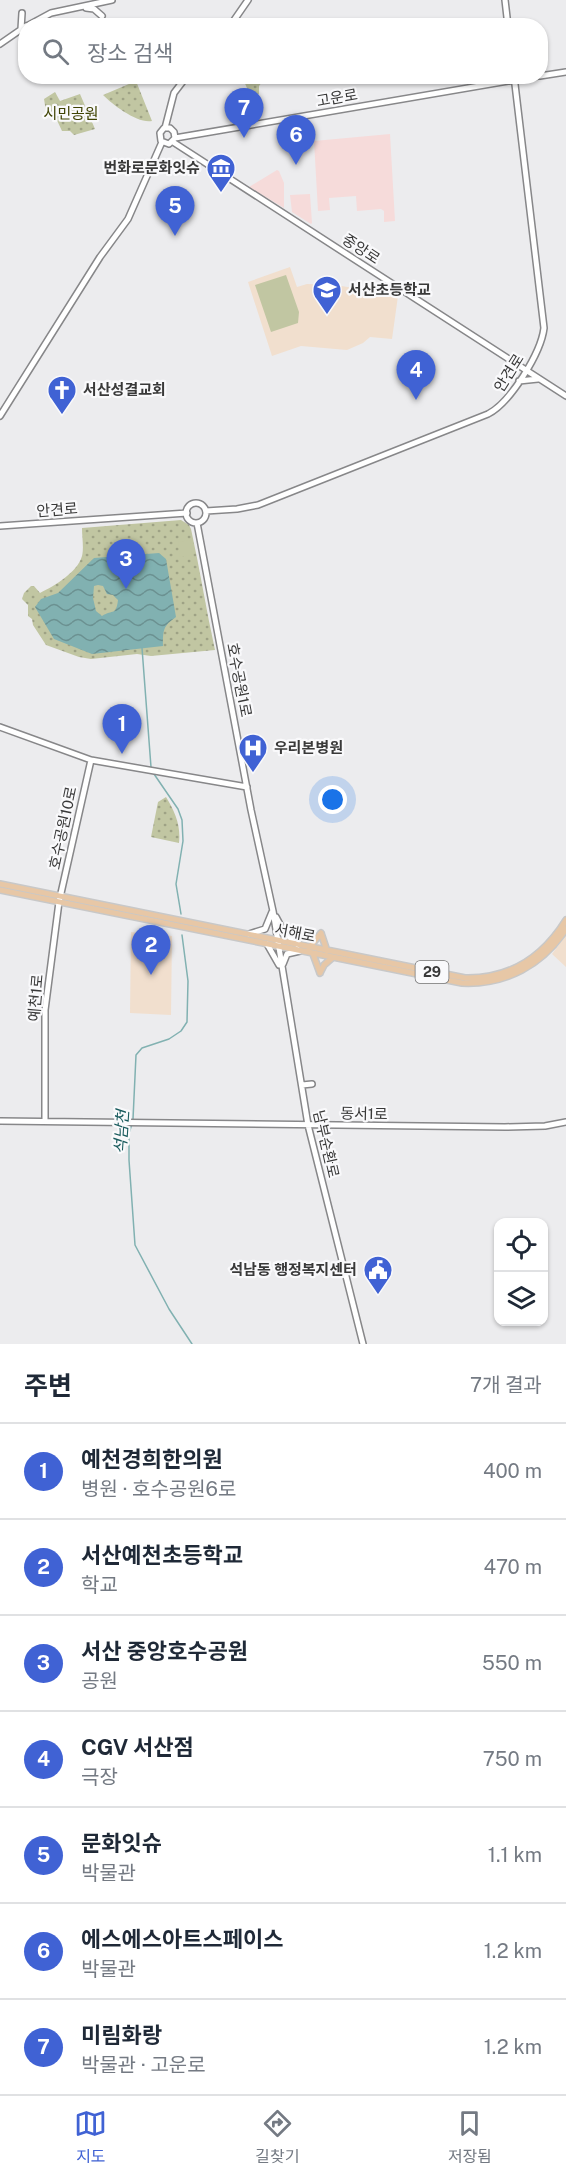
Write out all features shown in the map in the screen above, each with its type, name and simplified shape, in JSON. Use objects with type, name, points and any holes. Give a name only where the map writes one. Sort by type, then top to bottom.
[{"type":"main road","name":"서해로","points":[[0,884],[60,900],[267,945],[278,944]]},
{"type":"main road","name":"서해로","points":[[0,890],[243,935],[313,954],[452,982],[485,982],[506,978],[533,964],[553,947],[566,929]]},
{"type":"main road","name":"서해로","points":[[300,949],[327,951],[459,978],[486,977],[509,971],[536,956],[553,940],[566,920]]},
{"type":"main road","points":[[309,948],[321,933],[327,951]]},
{"type":"main road","points":[[313,954],[320,973],[324,965],[333,958]]},
{"type":"street","points":[[40,18],[112,0]]},
{"type":"street","points":[[236,18],[248,0]]},
{"type":"street","points":[[505,0],[507,18]]},
{"type":"street","points":[[82,6],[94,9],[102,16]]},
{"type":"street","points":[[22,13],[23,18]]},
{"type":"street","points":[[0,44],[18,31]]},
{"type":"street","name":"고운로","points":[[548,75],[566,72]]},
{"type":"street","points":[[0,416],[100,257],[128,219],[162,142],[160,133],[165,128],[174,93],[181,84]]},
{"type":"street","name":"고운로","points":[[162,142],[167,144],[174,140],[486,84]]},
{"type":"street","name":"안견로","points":[[206,511],[258,505],[468,423],[501,406],[526,370],[540,344],[544,328],[515,84]]},
{"type":"street","points":[[165,128],[173,130],[174,140]]},
{"type":"street","name":"중앙로","points":[[174,140],[566,396]]},
{"type":"street","points":[[519,381],[540,379]]},
{"type":"street","points":[[196,503],[203,506],[206,511],[204,519],[197,523],[190,521],[187,513],[189,507],[196,503]]},
{"type":"street","name":"안견로","points":[[0,526],[187,513]]},
{"type":"street","name":"호수공원1로","points":[[197,523],[278,944]]},
{"type":"street","points":[[0,727],[91,760],[247,787]]},
{"type":"street","name":"호수공원10로","points":[[60,900],[91,760]]},
{"type":"street","points":[[234,784],[244,773]]},
{"type":"street","name":"예천1로","points":[[45,1121],[45,1010],[60,900]]},
{"type":"street","points":[[243,935],[265,929],[273,910]]},
{"type":"street","points":[[273,910],[284,932],[300,949],[285,957],[283,974]]},
{"type":"street","name":"남부순환로","points":[[278,944],[309,1125],[363,1344]]},
{"type":"street","points":[[267,945],[283,974]]},
{"type":"street","points":[[302,1085],[312,1084]]},
{"type":"street","points":[[0,1121],[45,1121]]},
{"type":"street","name":"동서1로","points":[[45,1121],[512,1127],[566,1122]]},
{"type":"shaded area","points":[[390,134],[395,221],[384,222],[384,211],[381,209],[357,211],[356,196],[329,198],[330,210],[318,211],[314,141]]},
{"type":"shaded area","points":[[277,170],[284,183],[284,208],[249,187]]},
{"type":"shaded area","points":[[310,194],[311,224],[292,212],[290,195]]},
{"type":"shaded area","name":"서산초등학교","points":[[290,267],[297,287],[307,284],[336,285],[398,296],[392,339],[370,337],[347,350],[301,346],[272,356],[248,282]]},
{"type":"shaded area","points":[[131,932],[172,936],[171,1015],[130,1013]]},
{"type":"shaded area","points":[[566,935],[566,967],[552,954]]},
{"type":"green space","points":[[129,84],[137,84],[152,121],[133,117],[103,95]]},
{"type":"green space","points":[[245,84],[261,84],[259,94],[251,97]]},
{"type":"green space","name":"시민공원","points":[[55,92],[60,101],[80,94],[95,129],[74,135],[70,131],[62,131],[55,116],[46,111],[44,99]]},
{"type":"green space","points":[[286,275],[299,312],[298,323],[271,332],[255,285]]},
{"type":"green space","points":[[181,520],[191,529],[215,650],[91,659],[46,645],[33,625],[32,619],[28,616],[28,605],[22,599],[31,586],[34,586],[40,593],[58,583],[75,568],[83,553],[82,528]]},
{"type":"green space","points":[[190,540],[192,555],[180,557],[178,542]]},
{"type":"green space","points":[[166,797],[177,819],[179,843],[151,837],[158,802]]},
{"type":"water","points":[[159,553],[166,559],[176,617],[168,623],[165,629],[163,646],[92,654],[54,639],[35,607],[41,599],[58,593],[94,558]],"holes":[[[94,586],[103,586],[107,594],[113,595],[118,600],[115,610],[102,616],[96,611],[93,598]]]},
{"type":"waterway","name":"석남천","points":[[142,648],[151,767]]},
{"type":"waterway","name":"석남천","points":[[154,774],[178,809],[182,820],[183,841],[176,884],[181,914]]},
{"type":"waterway","name":"석남천","points":[[133,1119],[136,1055],[142,1048],[169,1039],[181,1031],[187,1022],[188,981],[182,935]]},
{"type":"waterway","name":"석남천","points":[[132,1124],[129,1133],[129,1160],[135,1245],[169,1309],[192,1344]]},
{"type":"place","name":"미림화랑","points":[[244,138]]},
{"type":"place","name":"에스에스아트스페이스","points":[[296,165]]},
{"type":"place","name":"번화로문화잇슈","points":[[221,194]]},
{"type":"place","name":"문화잇슈","points":[[175,236]]},
{"type":"place","name":"서산초등학교","points":[[327,316]]},
{"type":"place","name":"CGV 서산점","points":[[416,400]]},
{"type":"place","name":"서산성결교회","points":[[62,416]]},
{"type":"place","name":"서산 중앙호수공원","points":[[126,589]]},
{"type":"place","name":"예천경희한의원","points":[[122,754]]},
{"type":"place","name":"우리본병원","points":[[253,774]]},
{"type":"place","name":"서산예천초등학교","points":[[151,975]]},
{"type":"place","name":"석남동 행정복지센터","points":[[378,1296]]}]
